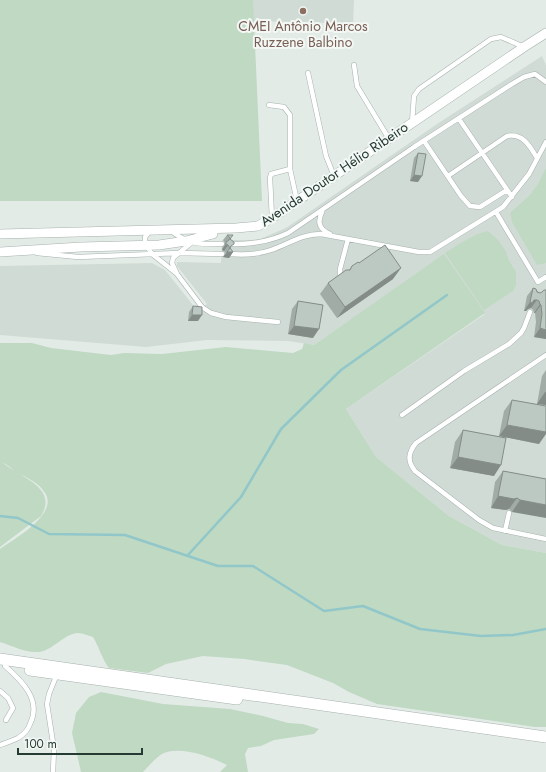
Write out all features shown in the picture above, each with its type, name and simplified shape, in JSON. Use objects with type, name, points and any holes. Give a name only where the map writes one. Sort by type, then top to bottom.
[{"type":"street","name":"Avenida Doutor Hélio Ribeiro","points":[[0,234],[170,231],[258,226],[546,33]]},
{"type":"street","points":[[0,252],[82,247],[146,246],[189,242],[206,235],[236,228]]},
{"type":"street","points":[[2,663],[546,737]]},
{"type":"street","points":[[58,670],[546,743]]},
{"type":"lane","points":[[412,123],[414,96],[419,89],[491,39],[501,37],[524,47]]},
{"type":"lane","points":[[354,66],[357,86],[389,138]]},
{"type":"lane","points":[[308,73],[326,156],[334,176]]},
{"type":"lane","points":[[230,244],[261,243],[275,239],[299,226],[424,141],[524,77],[535,74],[546,82]]},
{"type":"lane","points":[[269,105],[284,107],[290,115],[290,169],[297,201]]},
{"type":"lane","points":[[459,119],[512,197]]},
{"type":"lane","points":[[448,176],[507,136],[515,135],[526,141],[538,158]]},
{"type":"lane","points":[[424,141],[465,202],[473,207],[480,207],[507,190]]},
{"type":"lane","points":[[230,254],[245,255],[270,251],[306,235],[321,234],[425,253],[435,249],[503,207],[529,174],[546,142]]},
{"type":"lane","points":[[272,218],[271,174],[290,169]]},
{"type":"lane","points":[[323,210],[319,219],[321,228],[325,232],[338,237]]},
{"type":"lane","points":[[496,212],[537,285],[546,277]]},
{"type":"lane","points":[[150,231],[146,234],[144,239],[146,246],[152,254],[177,274],[202,307],[207,311],[226,318],[278,322]]},
{"type":"lane","points":[[170,231],[189,242],[222,244]]},
{"type":"lane","points":[[340,278],[340,269],[348,239]]},
{"type":"lane","points":[[177,274],[172,261],[173,258],[189,242]]},
{"type":"lane","points":[[13,251],[78,257],[179,253],[222,254]]},
{"type":"lane","points":[[402,415],[464,371],[510,344],[521,333],[530,312]]},
{"type":"lane","points":[[546,355],[416,443],[410,452],[409,457],[411,466],[486,525],[505,531],[546,539]]},
{"type":"lane","points":[[505,531],[508,513]]},
{"type":"lane","points":[[0,745],[18,738],[24,733],[33,719],[34,712],[33,700],[27,688],[2,663]]},
{"type":"lane","points":[[53,772],[54,749],[47,704],[58,670]]},
{"type":"lane","points":[[0,691],[8,698],[13,708],[6,720]]},
{"type":"shaded area","name":"CMEI Antônio Marcos Ruzzene Balbino","points":[[253,0],[354,0],[353,25],[253,21]]},
{"type":"shaded area","points":[[542,56],[546,65],[546,553],[502,545],[449,516],[376,457],[346,409],[485,314],[350,320],[314,345],[288,341],[207,340],[146,347],[0,335],[0,266],[152,263],[165,270],[197,310],[207,304],[177,266],[177,262],[221,263],[222,240],[260,239],[286,228],[437,124]]},
{"type":"green space","points":[[0,0],[253,0],[262,201],[0,201]]},
{"type":"green space","points":[[546,168],[546,263],[537,265],[512,222],[510,213],[530,195],[538,184]]},
{"type":"green space","points":[[488,231],[498,240],[506,251],[508,259],[516,272],[516,285],[513,291],[484,310],[445,253],[471,237]]},
{"type":"green space","points":[[444,254],[485,313],[346,409],[376,457],[449,516],[502,545],[546,553],[546,727],[535,727],[377,704],[349,692],[333,683],[287,665],[244,659],[203,656],[166,664],[148,673],[109,668],[104,661],[93,637],[82,633],[68,636],[44,651],[39,652],[24,650],[0,642],[0,549],[33,525],[41,517],[46,509],[48,501],[40,486],[20,474],[35,484],[45,497],[45,506],[41,516],[0,547],[0,343],[32,343],[51,348],[111,355],[124,353],[162,354],[226,347],[293,353],[302,349],[304,343],[314,345]]},
{"type":"green space","points":[[101,692],[163,704],[230,709],[288,723],[303,724],[319,729],[314,734],[274,740],[261,746],[248,748],[245,754],[248,772],[220,772],[227,765],[196,753],[171,751],[161,754],[143,772],[81,772],[72,733],[76,713],[89,697]]},
{"type":"building","points":[[418,153],[426,154],[422,176],[414,175]]},
{"type":"building","points":[[227,235],[233,235],[230,239],[234,242],[234,244],[230,248],[226,244],[230,238]]},
{"type":"building","points":[[385,245],[401,268],[345,307],[328,283],[346,270],[350,270],[352,266],[358,262],[359,263]]},
{"type":"building","points":[[230,248],[233,252],[227,252]]},
{"type":"building","points":[[533,288],[540,293],[546,290],[546,330],[540,328],[542,314],[539,301],[534,300],[532,303],[530,302]]},
{"type":"building","points":[[298,301],[323,305],[319,329],[294,326]]},
{"type":"building","points":[[193,306],[202,307],[202,315],[192,315]]},
{"type":"building","points":[[512,400],[546,406],[546,432],[507,425]]},
{"type":"building","points":[[463,430],[506,438],[501,465],[458,457]]},
{"type":"building","points":[[503,471],[546,479],[546,505],[520,500],[517,498],[514,499],[498,496]]},
{"type":"waterway","points":[[188,555],[241,497],[281,429],[341,370],[447,295]]},
{"type":"waterway","points":[[0,516],[18,518],[49,534],[125,535],[218,566],[253,566],[324,611],[363,606],[420,629],[481,636],[513,635],[546,629]]},
{"type":"place","name":"CMEI Antônio Marcos Ruzzene Balbino","points":[[303,11]]}]
